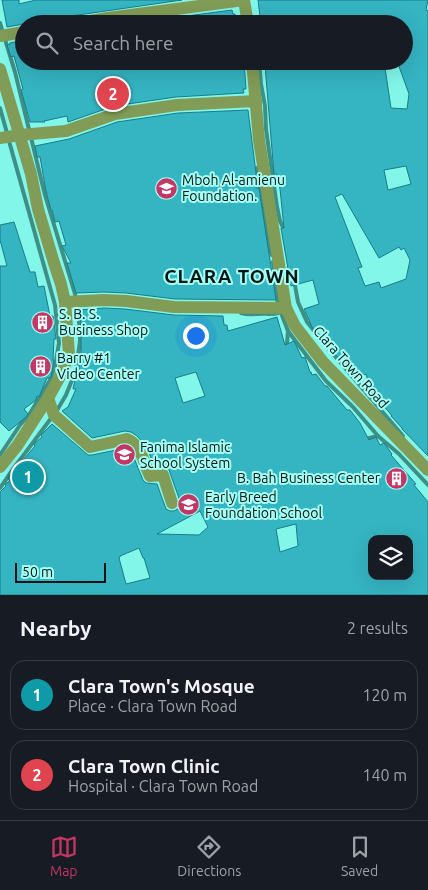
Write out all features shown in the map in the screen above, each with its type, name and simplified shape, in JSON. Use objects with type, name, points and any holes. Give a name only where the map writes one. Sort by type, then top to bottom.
[{"type":"street","points":[[131,15],[240,1],[245,15]]},
{"type":"street","points":[[0,36],[15,34]]},
{"type":"street","points":[[0,69],[31,174],[38,209],[61,284],[65,302],[69,354],[62,373],[48,398],[18,446],[0,467]]},
{"type":"street","name":"Clara Town Road","points":[[253,70],[259,140],[286,308],[295,326],[323,362],[428,470]]},
{"type":"street","points":[[0,138],[20,134],[66,131],[115,114],[177,105],[256,101]]},
{"type":"street","points":[[65,302],[104,300],[174,307],[286,308]]},
{"type":"street","points":[[48,398],[54,414],[90,447],[127,438],[131,440],[138,447],[150,476],[163,475],[172,503]]},
{"type":"building","points":[[2,0],[19,0],[19,4],[36,0],[182,0],[78,15],[15,15],[15,26],[7,27]]},
{"type":"building","points":[[258,0],[428,0],[426,10],[428,11],[428,456],[372,394],[366,374],[355,379],[332,348],[330,349],[322,327],[314,331],[304,309],[319,304],[313,280],[291,286],[281,228],[284,228],[280,189],[277,174],[274,174],[265,70],[385,70],[391,108],[407,109],[409,94],[400,70],[413,70],[413,15],[260,15]],"holes":[[[406,166],[411,184],[388,190],[384,170]],[[342,194],[379,258],[399,247],[401,250],[404,248],[410,260],[406,279],[381,288],[379,282],[365,286],[358,268],[362,267],[335,197]]]},
{"type":"building","points":[[232,10],[233,14],[235,14],[235,15],[194,15]]},
{"type":"building","points":[[15,42],[15,60],[14,56],[11,57],[7,45]]},
{"type":"building","points":[[18,70],[245,70],[246,89],[243,89],[244,93],[176,97],[114,106],[68,122],[67,116],[45,122],[30,122],[21,90],[23,89]]},
{"type":"building","points":[[248,110],[256,173],[256,188],[259,188],[276,300],[175,299],[126,293],[76,293],[67,263],[71,263],[62,246],[66,245],[59,221],[55,222],[51,210],[40,157],[37,157],[35,146],[69,139],[117,122],[178,113]]},
{"type":"building","points":[[14,222],[30,272],[35,272],[38,287],[44,286],[50,316],[53,316],[56,339],[54,339],[54,360],[51,377],[47,378],[39,397],[37,396],[36,400],[24,409],[28,414],[26,417],[9,431],[0,422],[0,266],[7,266],[0,240],[0,225]]},
{"type":"building","points":[[104,308],[174,315],[223,316],[224,325],[227,325],[228,331],[277,317],[285,345],[294,341],[302,358],[305,357],[312,375],[316,374],[347,410],[350,410],[369,440],[376,437],[380,445],[384,443],[391,455],[416,484],[414,485],[428,502],[428,595],[0,595],[0,492],[6,486],[5,484],[10,481],[8,478],[35,446],[34,444],[52,424],[88,455],[127,448],[134,458],[143,480],[146,483],[157,484],[166,509],[174,511],[180,505],[169,470],[166,467],[155,467],[146,446],[137,436],[125,431],[92,438],[62,411],[68,407],[76,389],[73,389],[76,375],[79,376],[81,326],[79,310]],"holes":[[[196,372],[205,396],[183,403],[175,378]],[[200,511],[208,527],[199,535],[157,534]],[[296,524],[298,546],[280,552],[276,529]],[[139,548],[150,578],[126,584],[120,556]]]},
{"type":"waterway","points":[[0,23],[15,72],[45,195],[75,294],[79,319],[80,341],[76,370],[66,395],[56,412]]},
{"type":"waterway","points":[[260,70],[277,207],[280,221],[285,231]]},
{"type":"waterway","points":[[0,108],[7,133]]},
{"type":"waterway","points":[[0,455],[29,415],[50,380],[55,366],[59,343],[55,305],[9,141]]},
{"type":"waterway","points":[[257,168],[269,249],[272,255]]},
{"type":"waterway","points":[[273,262],[278,305],[288,331],[326,381],[428,485]]},
{"type":"waterway","points":[[294,280],[298,302],[307,322],[403,436]]},
{"type":"waterway","points":[[241,313],[278,313]]},
{"type":"waterway","points":[[287,348],[288,331]]},
{"type":"waterway","points":[[0,488],[52,417]]},
{"type":"waterway","points":[[365,439],[378,436]]},
{"type":"place","name":"Clara Town Clinic","points":[[113,94]]},
{"type":"place","name":"Mboh Al-amienu Foundation.","points":[[166,188]]},
{"type":"place","name":"S. B. S. Business Shop","points":[[43,322]]},
{"type":"place","name":"Barry #1 Video Center","points":[[41,366]]},
{"type":"place","name":"Fanima Islamic School System","points":[[124,455]]},
{"type":"place","name":"Clara Town's Mosque","points":[[28,477]]},
{"type":"place","name":"B. Bah Business Center","points":[[396,478]]},
{"type":"place","name":"Early Breed Foundation School","points":[[189,505]]},
{"type":"district","name":"CLARA TOWN","points":[[232,276]]}]
